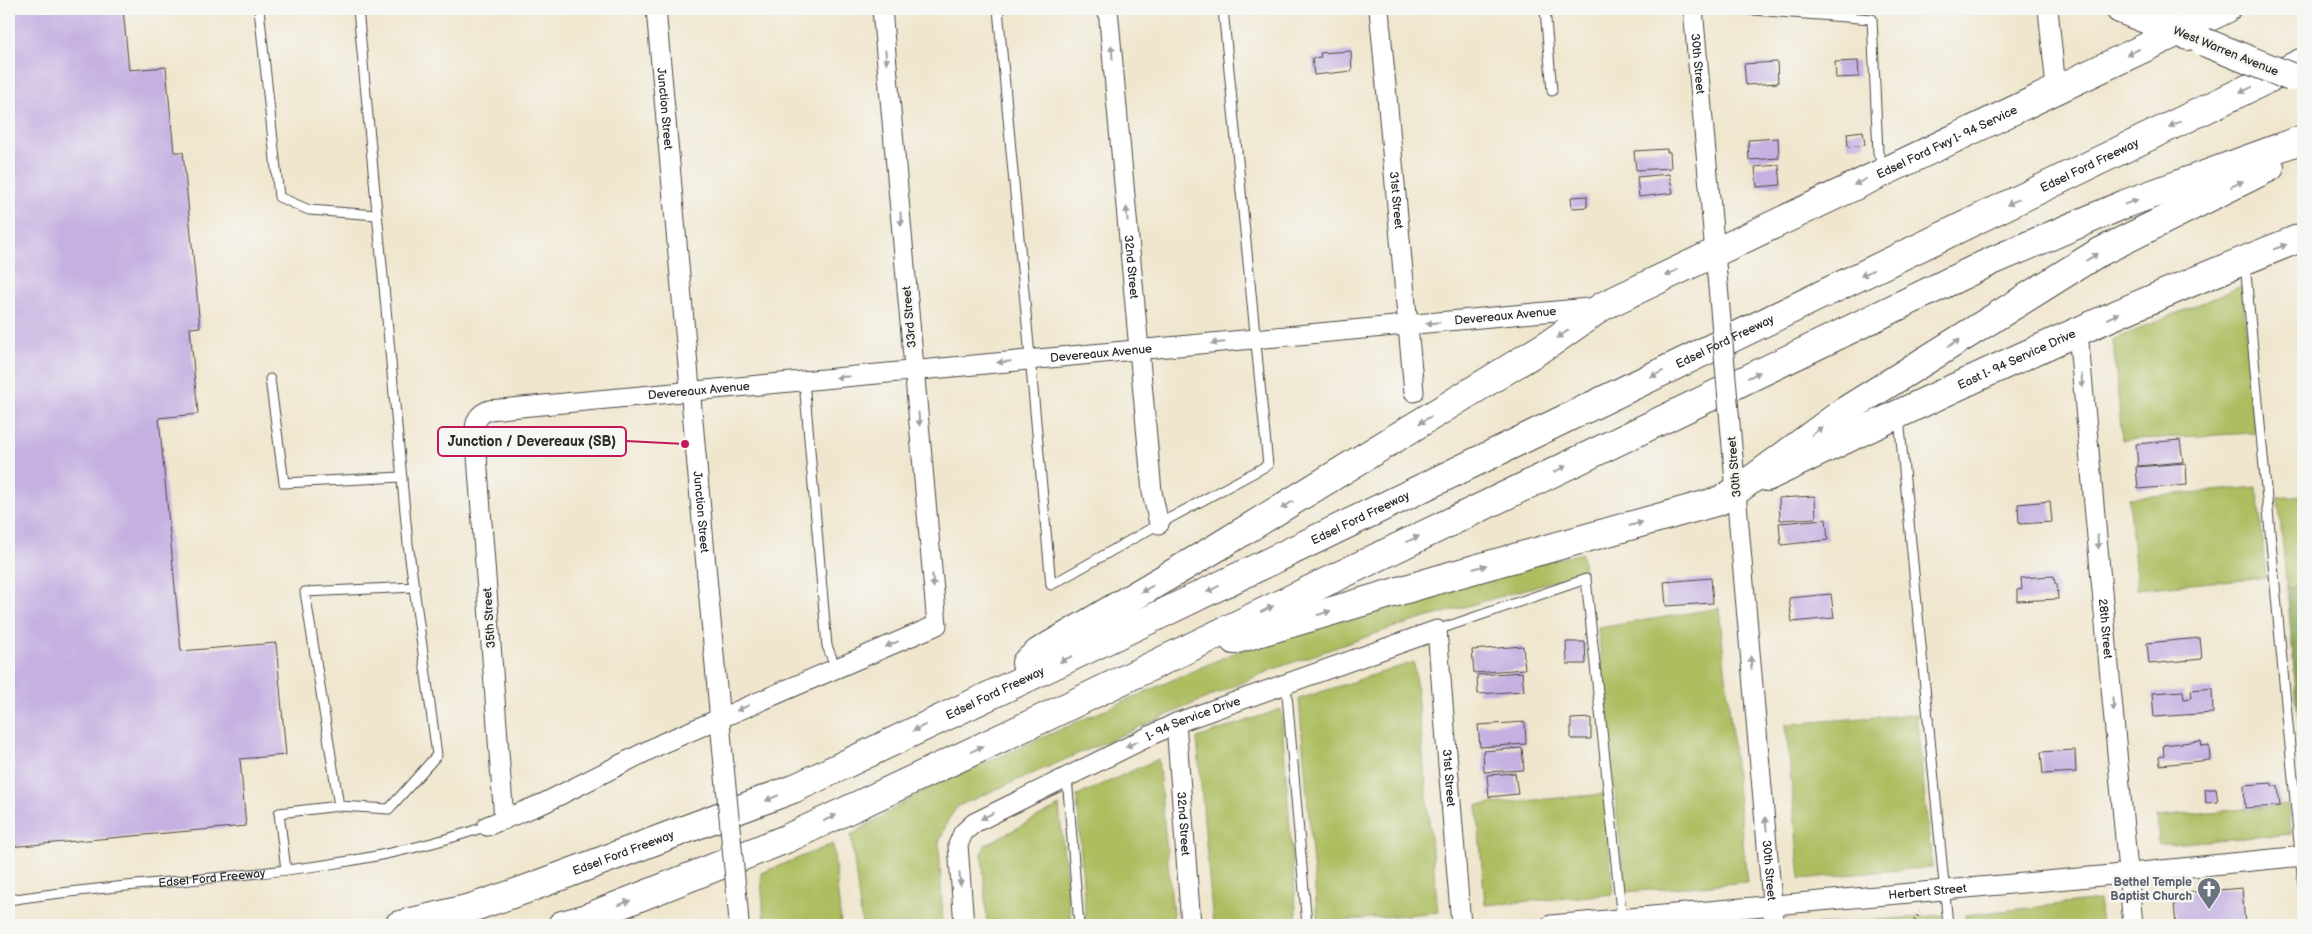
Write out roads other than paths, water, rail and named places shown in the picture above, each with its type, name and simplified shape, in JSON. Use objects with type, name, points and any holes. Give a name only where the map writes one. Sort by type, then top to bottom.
[{"type":"main road","name":"West Warren Avenue","points":[[2120,9],[2303,82]]},
{"type":"main road","name":"Edsel Ford Fwy I- 94 Service","points":[[1715,252],[2056,88],[2226,9]]},
{"type":"main road","name":"Edsel Ford Freeway","points":[[399,925],[474,907],[524,890],[793,789],[1173,608],[2303,62]]},
{"type":"main road","points":[[562,925],[584,920],[786,839],[1992,261],[2125,204],[2303,139]]},
{"type":"main road","points":[[1176,653],[1236,639],[1450,576],[1715,502],[1736,491],[1842,412],[2096,254],[2294,156],[2303,144]]},
{"type":"main road","name":"East I- 94 Service Drive","points":[[1736,491],[2078,332],[2303,237]]},
{"type":"main road","name":"Devereaux Avenue","points":[[1603,306],[1715,252]]},
{"type":"main road","points":[[988,695],[1039,652],[1233,538],[1544,348],[1603,306]]},
{"type":"street","name":"Junction Street","points":[[656,9],[738,917]]},
{"type":"street","name":"33rd Street","points":[[882,9],[937,625]]},
{"type":"street","name":"32nd Street","points":[[1108,9],[1152,492],[1159,524]]},
{"type":"street","name":"31st Street","points":[[1379,9],[1414,392]]},
{"type":"street","name":"30th Street","points":[[1696,9],[1715,252],[1774,925]]},
{"type":"street","points":[[2048,9],[2056,88]]},
{"type":"street","name":"Devereaux Avenue","points":[[478,417],[489,410],[1408,326],[1603,306]]},
{"type":"street","name":"28th Street","points":[[2078,332],[2133,925]]},
{"type":"street","name":"35th Street","points":[[478,417],[476,439],[496,823]]},
{"type":"street","name":"Edsel Ford Freeway","points":[[496,823],[544,803],[663,743],[937,625]]},
{"type":"street","name":"31st Street","points":[[1437,630],[1461,925]]},
{"type":"street","name":"I- 94 Service Drive","points":[[964,925],[958,845],[963,834],[974,823],[1176,723],[1437,630]]},
{"type":"street","name":"32nd Street","points":[[1176,723],[1191,925]]},
{"type":"street","name":"Herbert Street","points":[[1551,925],[1622,922],[1773,905],[2301,856]]},
{"type":"lane","points":[[258,9],[279,197],[309,210],[377,215]]},
{"type":"lane","points":[[286,870],[279,813],[339,806],[389,809],[438,754],[414,588],[402,477],[358,9]]},
{"type":"lane","points":[[998,9],[1051,585],[1268,465],[1223,9]]},
{"type":"lane","points":[[1545,9],[1552,91]]},
{"type":"lane","points":[[1739,9],[1872,19],[1878,153],[1886,170]]},
{"type":"lane","points":[[2245,260],[2303,886]]},
{"type":"lane","points":[[270,379],[284,483],[402,477]]},
{"type":"lane","points":[[804,380],[827,646],[836,668]]},
{"type":"lane","points":[[1899,414],[1948,925]]},
{"type":"lane","points":[[1437,630],[1586,579],[1622,922]]},
{"type":"lane","points":[[339,806],[305,592],[414,588]]},
{"type":"lane","points":[[1286,683],[1307,925]]},
{"type":"lane","points":[[1066,776],[1079,925]]},
{"type":"lane","name":"Edsel Ford Freeway","points":[[9,900],[73,890],[286,870],[378,857],[426,846],[496,823]]},
{"type":"place","name":"Junction / Devereaux (SB)","points":[[685,444]]},
{"type":"place","name":"Bethel Temple Baptist Church","points":[[2209,910]]}]
